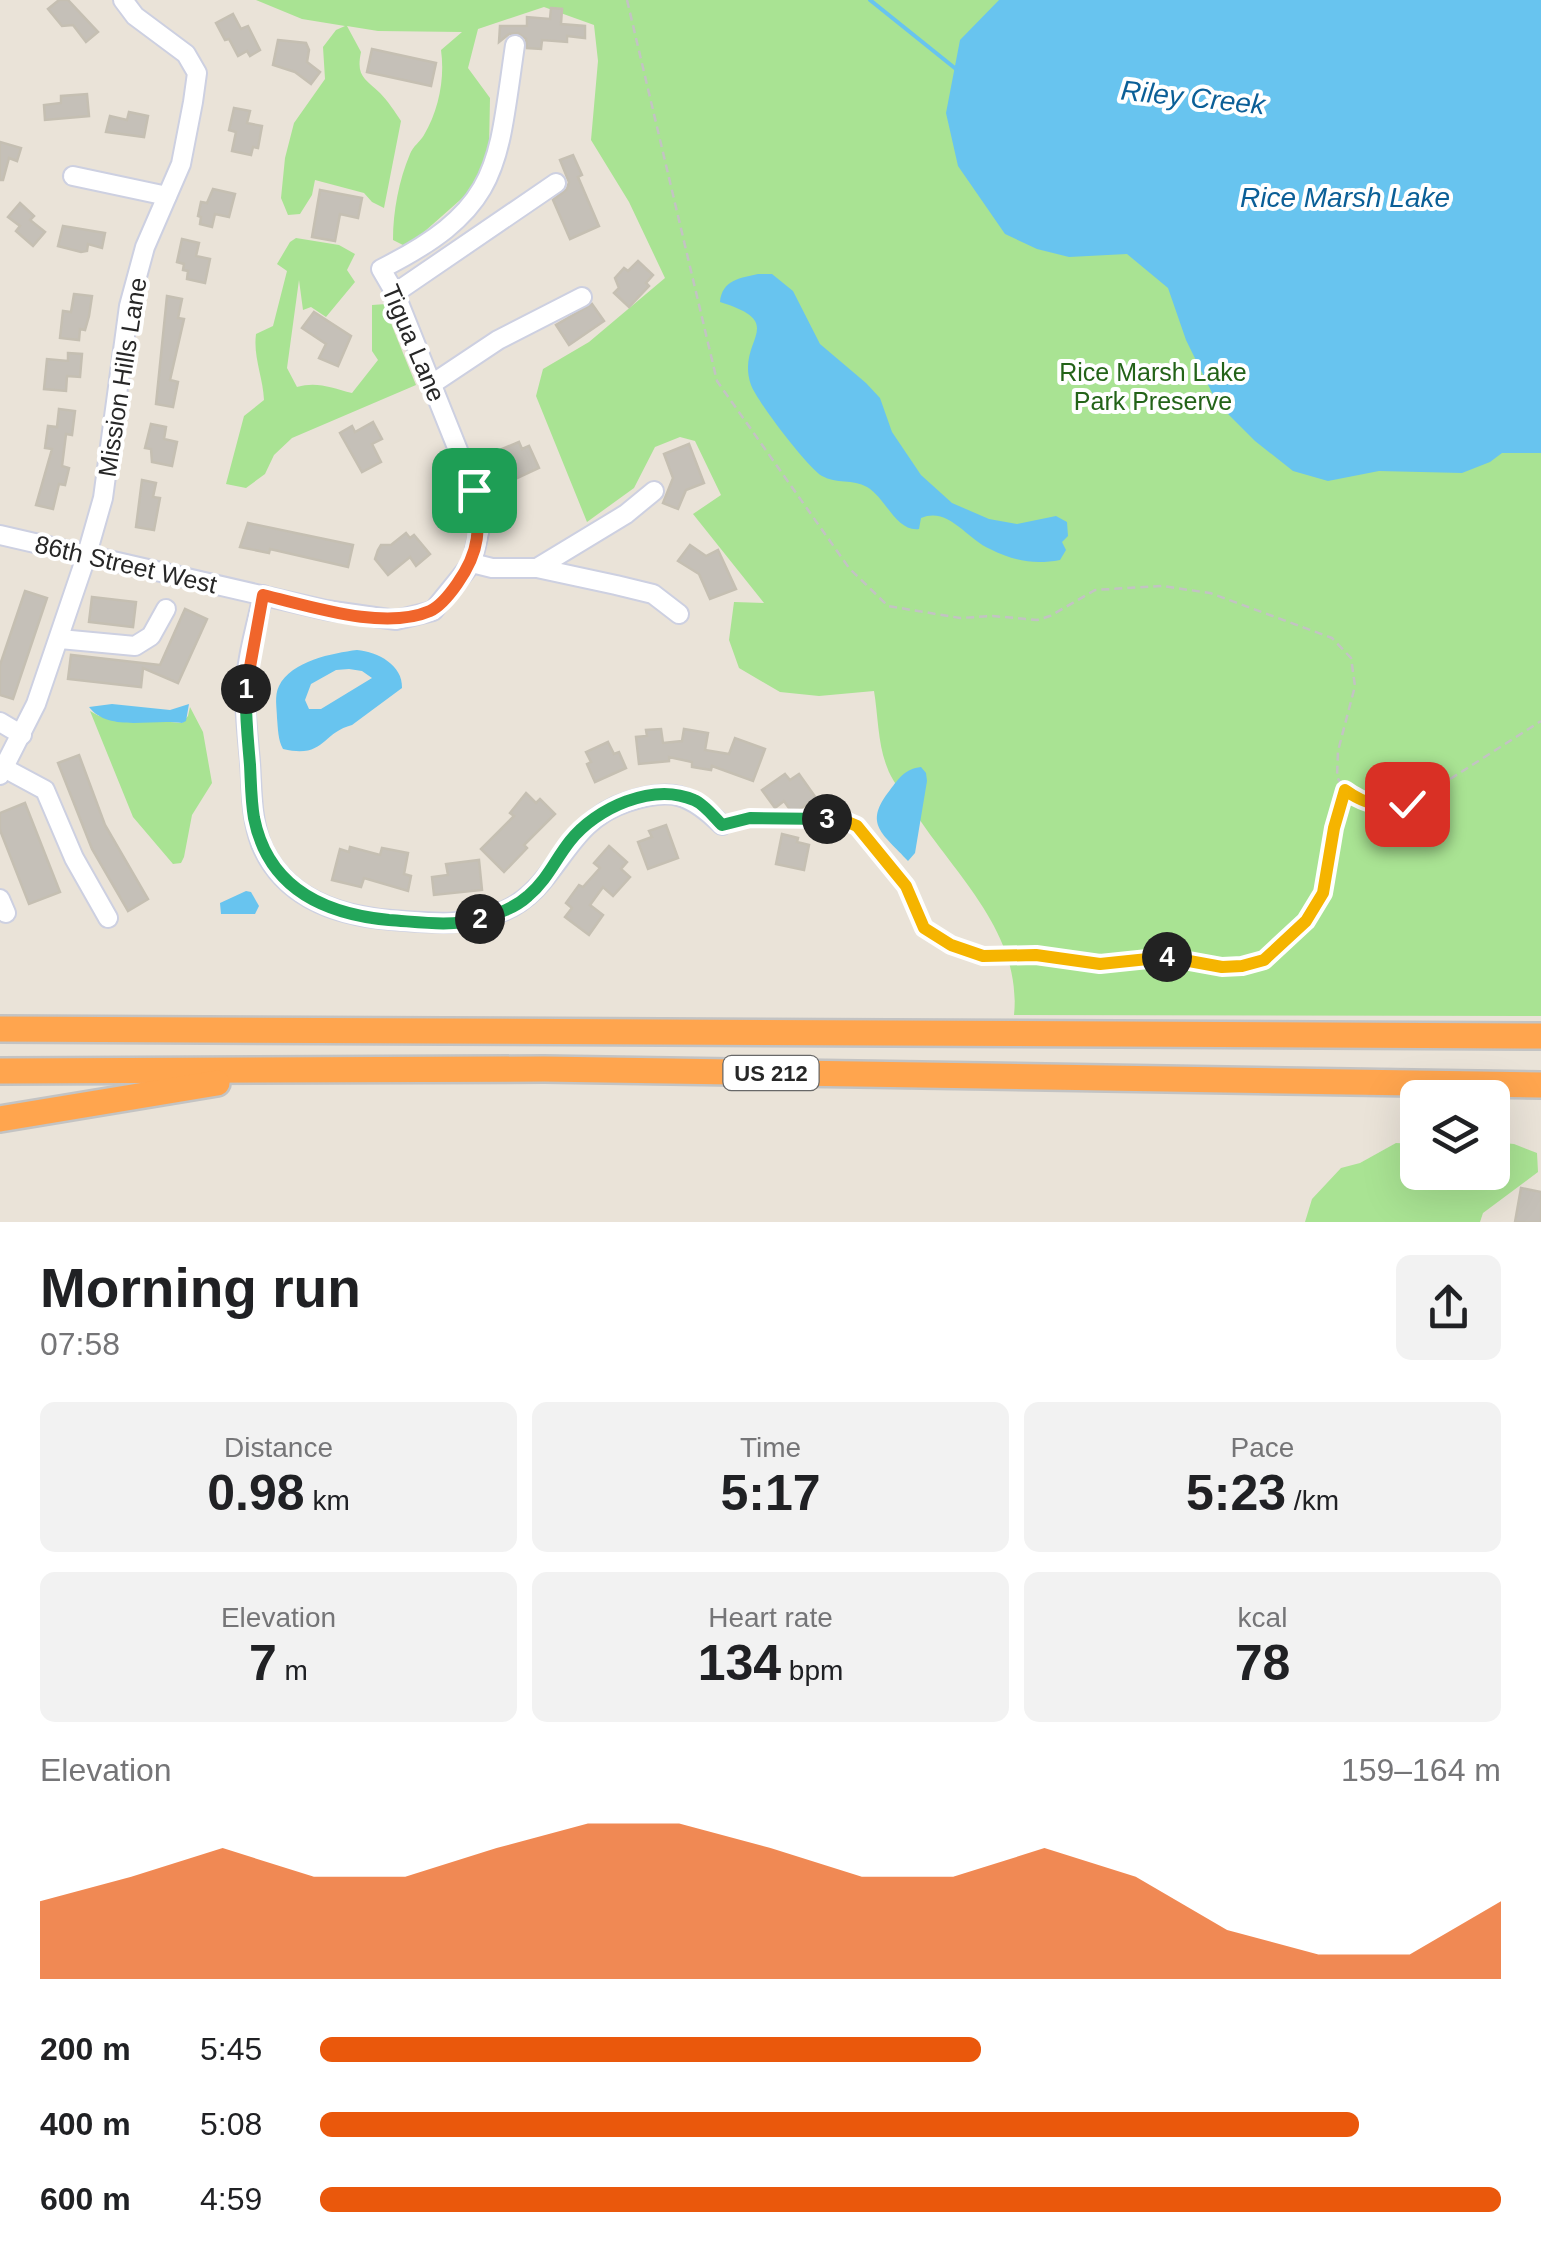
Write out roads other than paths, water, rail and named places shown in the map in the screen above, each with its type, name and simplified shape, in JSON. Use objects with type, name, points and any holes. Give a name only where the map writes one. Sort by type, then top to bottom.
[{"type":"highway","points":[[0,1011],[147,1019],[215,1030]]},
{"type":"highway","name":"US 212","points":[[0,1028],[1541,1036]]},
{"type":"highway","name":"US 212","points":[[0,1071],[544,1070],[1541,1085]]},
{"type":"highway","points":[[0,1119],[302,1071]]},
{"type":"street","name":"Mission Hills Lane","points":[[2,772],[22,735],[60,639],[102,498],[129,306],[144,248],[181,164],[197,73],[186,54],[135,16],[123,0]]},
{"type":"street","name":"Tigua Lane","points":[[472,563],[480,528],[474,490],[382,269],[420,249],[464,215],[486,184],[504,130],[515,44]]},
{"type":"street","points":[[73,176],[167,196]]},
{"type":"street","points":[[395,293],[556,183]]},
{"type":"street","points":[[432,384],[498,340],[582,296]]},
{"type":"street","points":[[537,568],[626,514],[654,492]]},
{"type":"street","name":"86th Street West","points":[[0,535],[326,610],[396,620],[428,612],[449,595],[472,563]]},
{"type":"street","points":[[472,563],[492,568],[537,568],[653,594],[680,614]]},
{"type":"street","points":[[263,595],[245,693],[254,816],[262,846],[279,872],[301,893],[326,907],[354,917],[462,924],[507,910],[526,898],[548,876],[570,841],[585,826],[623,803],[672,795],[696,800],[722,825]]},
{"type":"street","points":[[60,639],[135,646],[151,636],[158,612]]},
{"type":"street","points":[[0,722],[22,735]]},
{"type":"street","points":[[2,772],[45,790],[74,858],[108,918]]},
{"type":"water","name":"Rice Marsh Lake","points":[[999,0],[1541,0],[1541,453],[1502,453],[1462,473],[1379,471],[1328,481],[1293,471],[1217,403],[1186,340],[1168,288],[1127,254],[1069,257],[1037,249],[1005,234],[958,166],[946,113],[960,40]]},
{"type":"water","points":[[758,274],[772,274],[793,291],[820,344],[880,398],[892,432],[921,475],[952,503],[989,519],[1017,524],[1056,516],[1067,522],[1068,536],[1062,542],[1066,550],[1060,560],[1033,562],[1007,556],[940,516],[921,518],[919,529],[911,529],[897,520],[867,487],[827,478],[815,470],[783,433],[751,385],[749,356],[757,326],[753,318],[720,302],[728,285]]},
{"type":"water","points":[[357,650],[381,657],[394,666],[402,688],[315,748],[283,749],[276,698],[285,677],[303,664]],"holes":[[[336,670],[362,671],[372,678],[321,709],[309,709],[305,700],[311,684]]]},
{"type":"water","points":[[112,704],[170,710],[189,704],[186,721],[182,723],[108,720],[89,707]]},
{"type":"water","points":[[921,767],[927,781],[915,853],[908,861],[884,836],[877,821],[878,812],[900,778]]},
{"type":"water","points":[[251,892],[259,906],[255,914],[221,914],[220,903]]},
{"type":"waterway","name":"Riley Creek","points":[[870,0],[956,69]]},
{"type":"park label","name":"Rice Marsh Lake Park Preserve","points":[[1153,386]]}]
